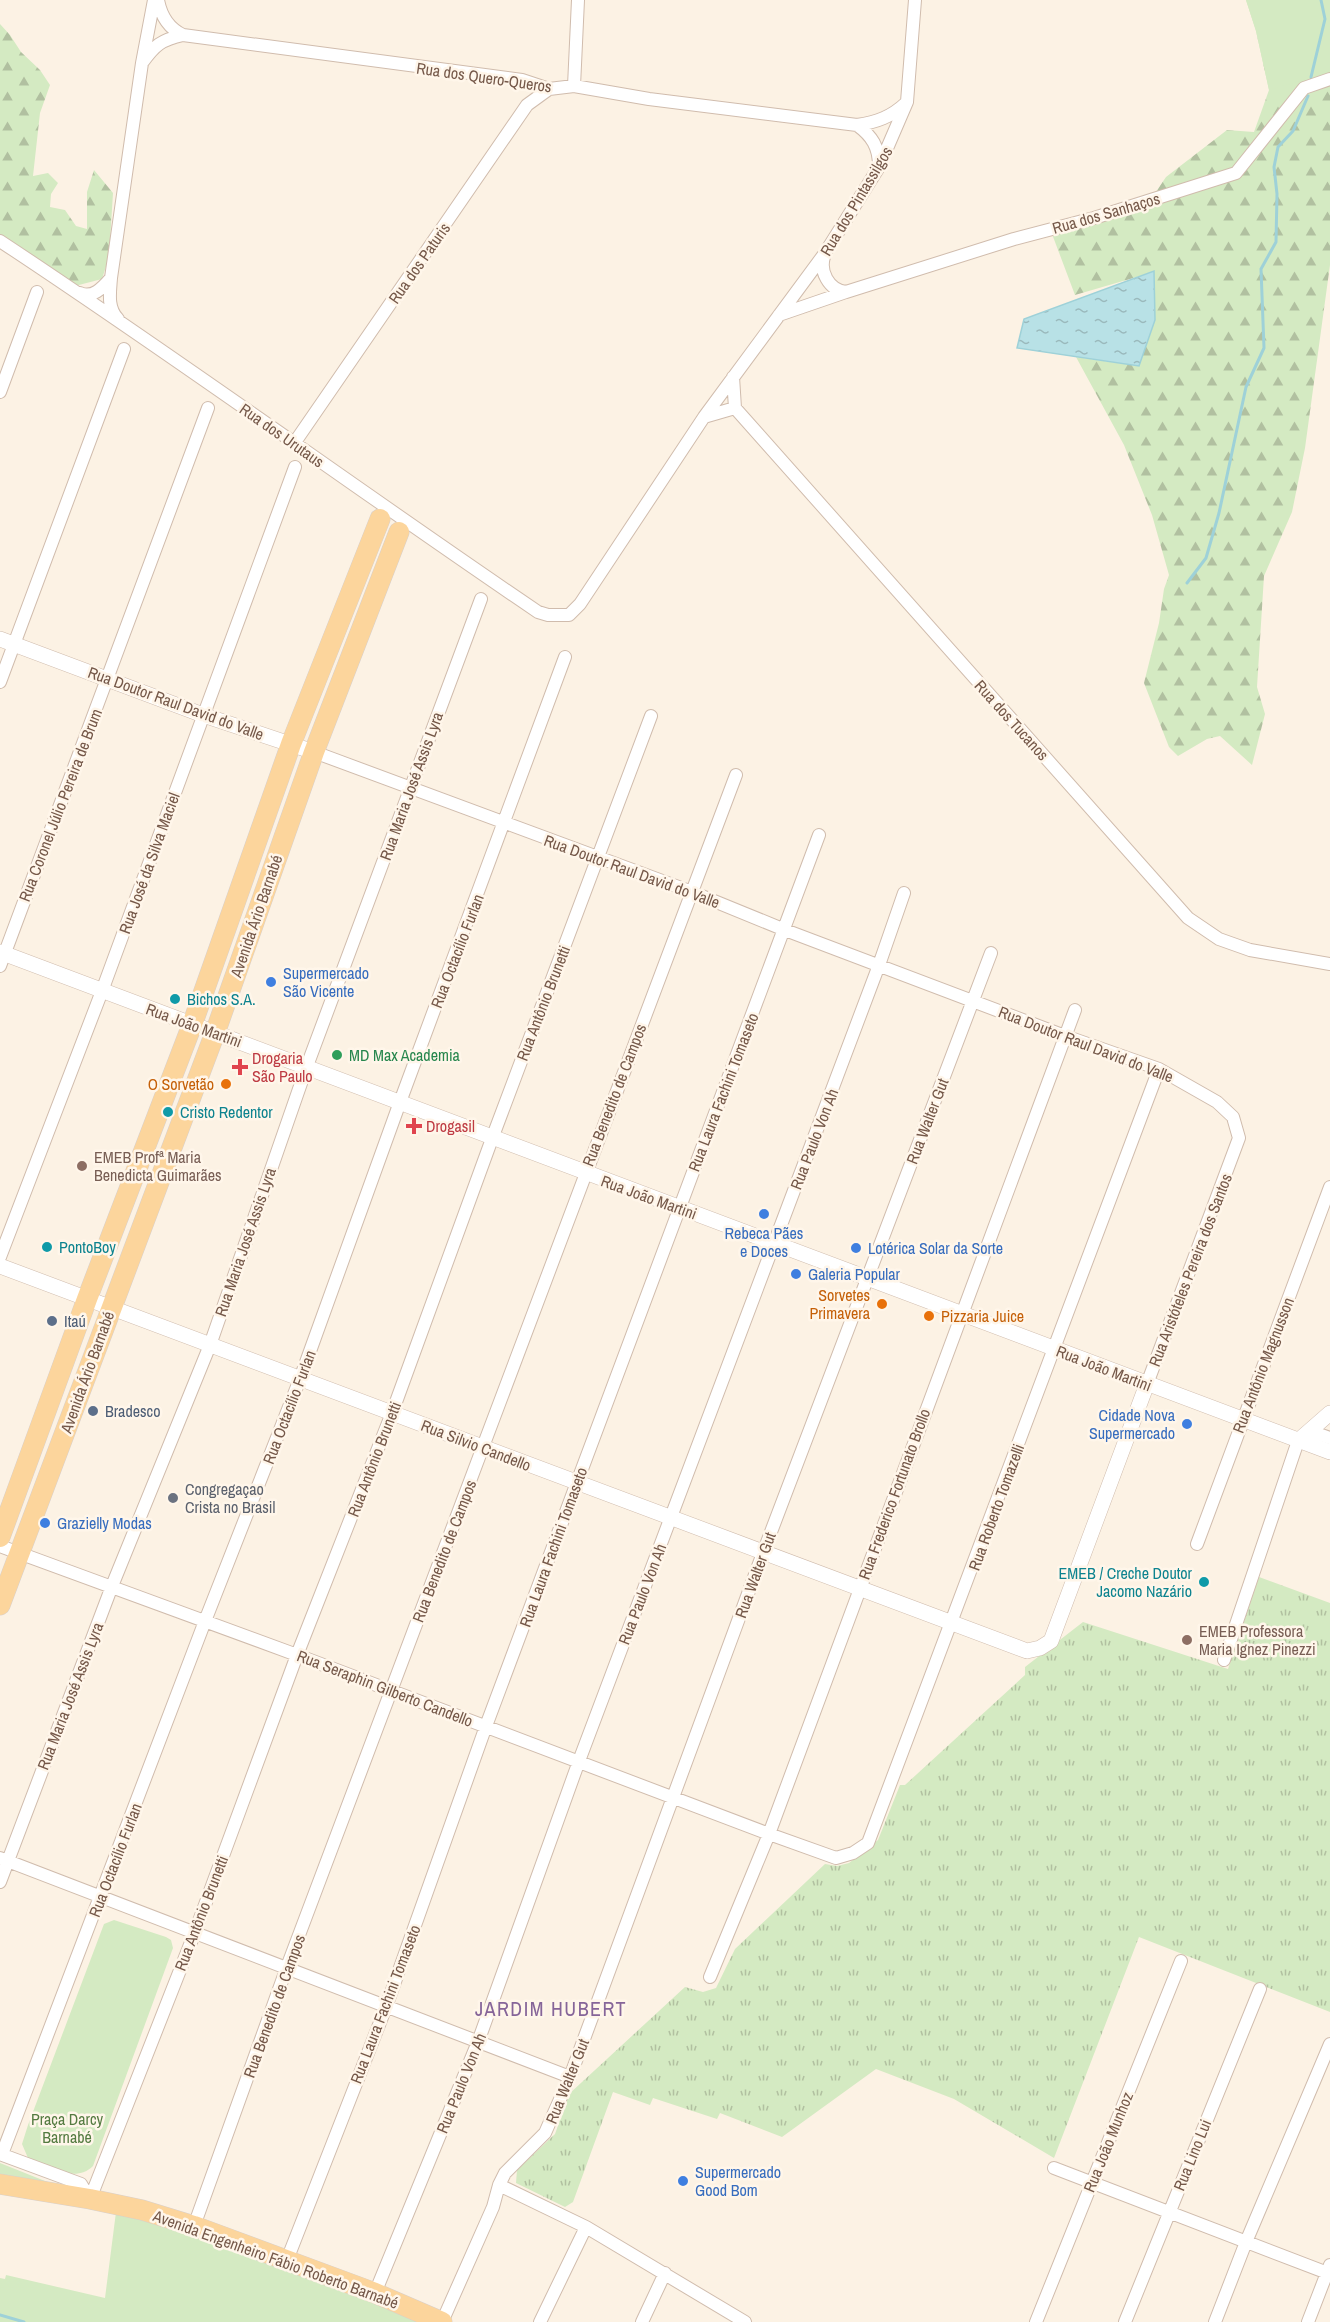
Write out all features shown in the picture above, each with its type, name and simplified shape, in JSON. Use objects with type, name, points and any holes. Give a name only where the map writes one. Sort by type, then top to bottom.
[{"type":"main road","name":"Avenida Ário Barnabé","points":[[0,1537],[87,1299],[192,1025],[291,744],[363,567],[380,519]]},
{"type":"main road","name":"Avenida Ário Barnabé","points":[[0,1605],[215,1033],[314,752],[399,531]]},
{"type":"main road","points":[[363,567],[370,563],[376,564],[381,568],[382,576]]},
{"type":"main road","name":"Avenida Engenheiro Fábio Roberto Barnabé","points":[[0,2184],[142,2210],[194,2226],[375,2293],[442,2322]]},
{"type":"street","points":[[156,0],[163,17],[170,26],[183,35]]},
{"type":"street","points":[[124,325],[113,314],[110,303],[111,278],[142,63],[156,0]]},
{"type":"street","points":[[574,86],[578,0]]},
{"type":"street","name":"Rua dos Pintassilgos","points":[[569,615],[580,604],[704,417],[825,253],[879,167],[907,102],[915,0]]},
{"type":"street","name":"Rua dos Quero-Queros","points":[[142,63],[155,46],[167,39],[183,35],[522,80],[549,89],[574,86],[649,99],[857,125],[883,119],[896,112],[907,102]]},
{"type":"street","name":"Rua dos Sanhaços","points":[[779,315],[1014,239],[1094,218],[1236,173],[1304,88],[1330,80]]},
{"type":"street","name":"Rua dos Paturis","points":[[295,442],[527,105],[549,89]]},
{"type":"street","points":[[857,125],[874,141],[879,154],[879,167]]},
{"type":"street","name":"Rua dos Urutaus","points":[[0,241],[295,442],[387,510],[538,612],[559,616],[569,615]]},
{"type":"street","points":[[825,253],[823,261],[825,277],[839,291],[846,292]]},
{"type":"street","points":[[74,290],[86,296],[93,294],[111,278]]},
{"type":"street","points":[[0,392],[37,292]]},
{"type":"street","points":[[0,682],[7,641],[124,349]]},
{"type":"street","points":[[704,417],[735,408],[734,377]]},
{"type":"street","name":"Rua Coronel Júlio Pereira de Brum","points":[[2,958],[208,408]]},
{"type":"street","name":"Rua dos Tucanos","points":[[735,408],[1188,918],[1219,939],[1250,950],[1330,964]]},
{"type":"street","name":"Rua José da Silva Maciel","points":[[0,1257],[102,991],[295,467]]},
{"type":"street","name":"Rua Maria José Assis Lyra","points":[[0,1882],[4,1859],[210,1345],[307,1066],[481,599]]},
{"type":"street","name":"Rua Doutor Raul David do Valle","points":[[7,641],[202,715],[314,752],[692,892],[785,930],[1065,1036],[1159,1069],[1217,1102],[1233,1117],[1239,1138]]},
{"type":"street","name":"Rua Octacílio Furlan","points":[[1,2154],[300,1379],[399,1102],[565,657]]},
{"type":"street","name":"Rua Antônio Brunetti","points":[[90,2199],[195,1932],[297,1655],[392,1413],[651,716]]},
{"type":"street","name":"Rua Benedito de Campos","points":[[194,2226],[287,1967],[584,1173],[736,775]]},
{"type":"street","name":"Rua Laura Fachini Tomaseto","points":[[287,2260],[386,2007],[486,1726],[819,835]]},
{"type":"street","name":"Rua Paulo Von Ah","points":[[375,2293],[478,2042],[579,1761],[879,965],[904,893]]},
{"type":"street","name":"Rua Walter Gut","points":[[442,2322],[493,2207],[505,2173],[545,2133],[570,2077],[866,1278],[991,953]]},
{"type":"street","name":"Rua João Martini","points":[[2,958],[102,991],[307,1066],[584,1173],[1242,1419],[1304,1436],[1330,1452]]},
{"type":"street","name":"Rua Frederico Fortunato Brollo","points":[[710,1977],[769,1834],[1075,1010]]},
{"type":"street","name":"Rua Roberto Tomazelli","points":[[769,1834],[836,1858],[853,1853],[868,1843],[1159,1069]]},
{"type":"street","name":"Rua Aristóteles Pereira dos Santos","points":[[952,1624],[1027,1651],[1040,1648],[1051,1641],[1239,1138]]},
{"type":"street","name":"Rua Antônio Magnusson","points":[[1197,1544],[1330,1187]]},
{"type":"street","name":"Rua Silvio Candello","points":[[0,1266],[952,1624]]},
{"type":"street","points":[[1224,1660],[1304,1436],[1330,1413]]},
{"type":"street","points":[[1304,1436],[1330,1438]]},
{"type":"street","name":"Rua Seraphin Gilberto Candello","points":[[0,1546],[297,1655],[769,1834]]},
{"type":"street","points":[[4,1859],[570,2077]]},
{"type":"street","name":"Rua João Munhoz","points":[[1036,2322],[1181,1961]]},
{"type":"street","name":"Rua Lino Lui","points":[[1125,2322],[1260,1989]]},
{"type":"street","points":[[1215,2322],[1246,2242],[1330,2044]]},
{"type":"street","points":[[1,2154],[81,2184],[90,2199]]},
{"type":"street","points":[[1054,2168],[1246,2242],[1329,2271],[1308,2322]]},
{"type":"street","points":[[499,2185],[586,2228],[665,2273],[739,2320]]},
{"type":"street","points":[[540,2322],[586,2228]]},
{"type":"street","points":[[642,2322],[665,2273]]},
{"type":"green space","points":[[1246,0],[1330,0],[1330,265],[1305,448],[1292,512],[1264,576],[1257,687],[1265,714],[1252,765],[1220,736],[1207,739],[1178,756],[1169,747],[1144,683],[1169,575],[1152,515],[1124,445],[1076,357],[1139,366],[1154,272],[1075,295],[1052,234],[1147,205],[1166,177],[1227,130],[1254,132],[1269,90],[1256,31]]},
{"type":"green space","points":[[1246,0],[1330,0],[1330,72],[1269,90],[1256,31]]},
{"type":"green space","points":[[0,24],[50,85],[40,113],[33,176],[48,173],[58,183],[51,194],[50,207],[65,210],[76,226],[87,229],[87,192],[94,170],[113,193],[109,257],[102,279],[75,286],[0,235]]},
{"type":"green space","points":[[1259,1577],[1330,1603],[1330,2012],[1139,1937],[1054,2158],[954,2099],[876,2069],[782,2137],[720,2113],[717,2119],[653,2098],[650,2105],[613,2092],[573,2202],[565,2207],[516,2183],[517,2170],[555,2134],[569,2094],[685,1987],[703,1992],[716,1988],[735,1949],[825,1864],[837,1866],[849,1863],[878,1840],[900,1785],[905,1785],[1025,1675],[1025,1667],[1083,1622],[1228,1669]]},
{"type":"green space","name":"Praça Darcy Barnabé","points":[[114,1920],[166,1937],[171,1940],[173,1948],[93,2166],[78,2173],[61,2172],[28,2158],[22,2144],[104,1924]]},
{"type":"green space","points":[[0,2163],[60,2187],[0,2177]]},
{"type":"green space","points":[[116,2212],[203,2235],[425,2322],[0,2322],[0,2278],[5,2279],[6,2275],[105,2298]]},
{"type":"water","points":[[1154,271],[1155,320],[1139,366],[1017,348],[1024,319]]},
{"type":"waterway","points":[[1311,77],[1325,19],[1321,0]]},
{"type":"waterway","points":[[1187,583],[1206,558],[1219,513],[1246,387],[1264,348],[1261,269],[1276,242],[1277,194],[1274,167],[1278,147],[1293,131],[1308,96]]},
{"type":"waterway","points":[[0,2315],[24,2322]]},
{"type":"place","name":"Supermercado São Vicente","points":[[271,982]]},
{"type":"place","name":"Bichos S.A.","points":[[175,999]]},
{"type":"place","name":"MD Max Academia","points":[[337,1055]]},
{"type":"place","name":"Drogaria São Paulo","points":[[240,1067]]},
{"type":"place","name":"O Sorvetão","points":[[226,1084]]},
{"type":"place","name":"Cristo Redentor","points":[[168,1112]]},
{"type":"place","name":"Drogasil","points":[[414,1126]]},
{"type":"place","name":"EMEB Profª Maria Benedicta Guimarães","points":[[82,1166]]},
{"type":"place","name":"Rebeca Pães e Doces","points":[[764,1214]]},
{"type":"place","name":"PontoBoy","points":[[47,1247]]},
{"type":"place","name":"Lotérica Solar da Sorte","points":[[856,1248]]},
{"type":"place","name":"Galeria Popular","points":[[796,1274]]},
{"type":"place","name":"Sorvetes Primavera","points":[[882,1304]]},
{"type":"place","name":"Pizzaria Juice","points":[[929,1316]]},
{"type":"place","name":"Itaú","points":[[52,1321]]},
{"type":"place","name":"Bradesco","points":[[93,1411]]},
{"type":"place","name":"Cidade Nova Supermercado","points":[[1187,1424]]},
{"type":"place","name":"Congregaçao Crista no Brasil","points":[[173,1498]]},
{"type":"place","name":"Grazielly Modas","points":[[45,1523]]},
{"type":"place","name":"EMEB / Creche Doutor Jacomo Nazário","points":[[1204,1582]]},
{"type":"place","name":"EMEB Professora Maria Ignez Pinezzi","points":[[1187,1640]]},
{"type":"place","name":"Supermercado Good Bom","points":[[683,2181]]},
{"type":"district","name":"JARDIM HUBERT","points":[[551,2009]]}]
